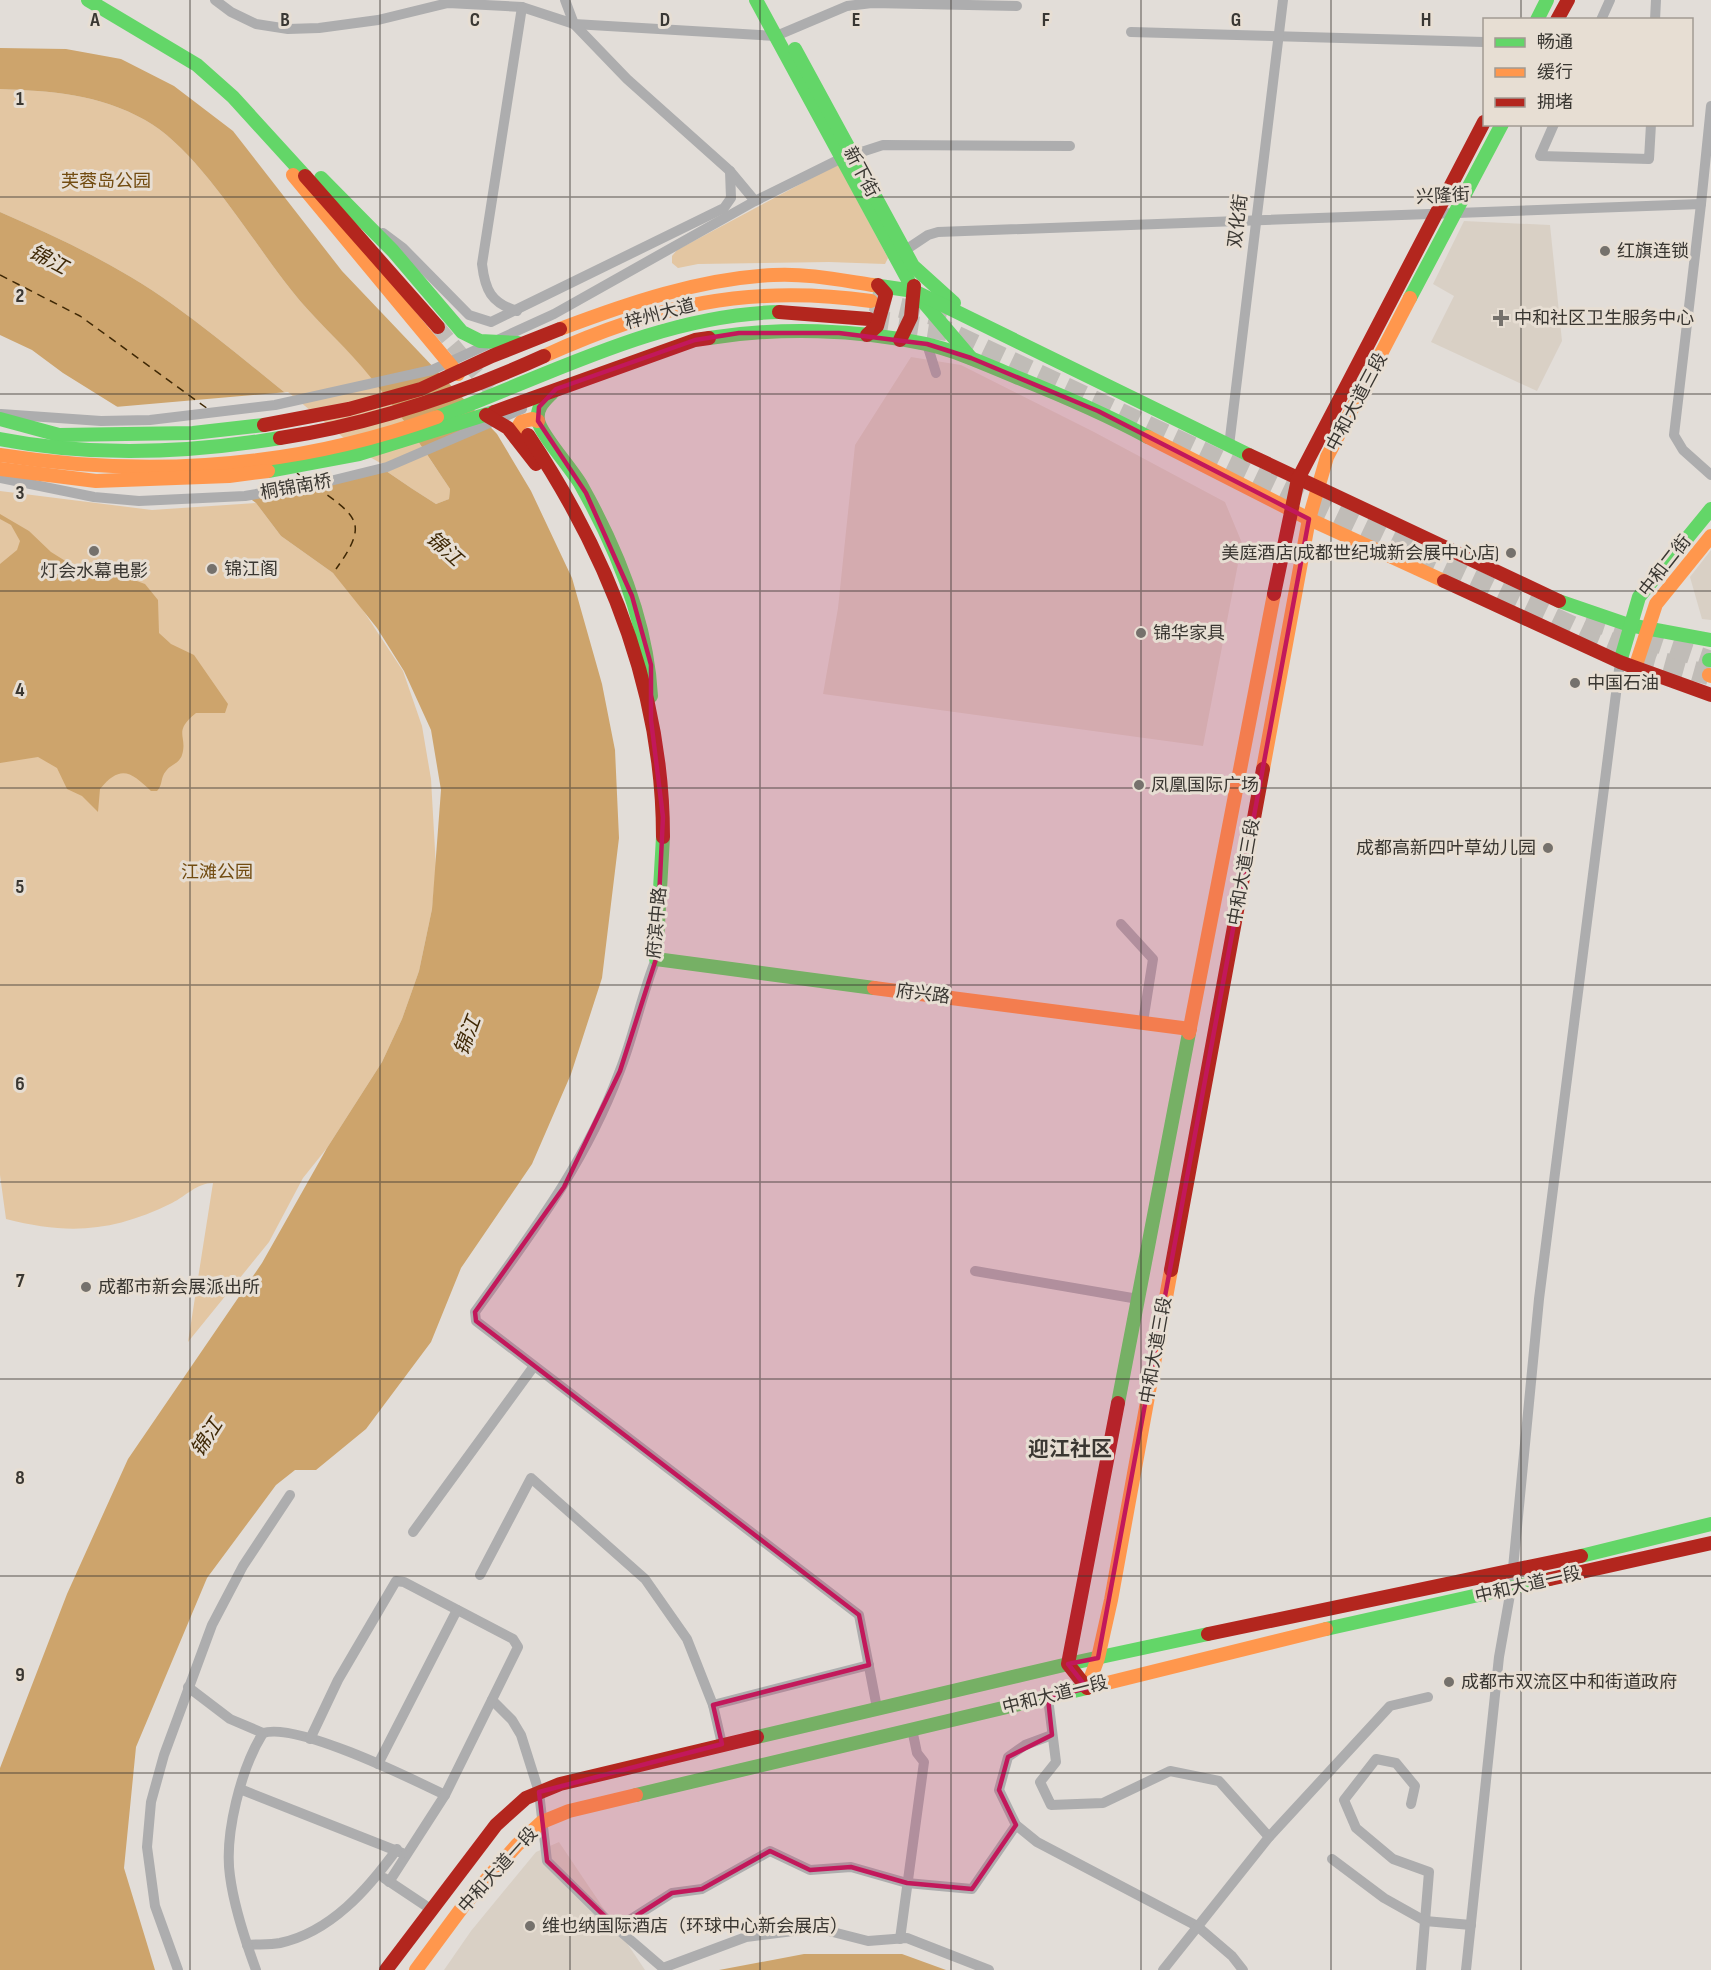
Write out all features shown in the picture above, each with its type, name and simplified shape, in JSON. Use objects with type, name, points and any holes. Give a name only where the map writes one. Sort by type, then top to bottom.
[{"type":"main road","points":[[88,0],[197,65],[232,97],[439,328],[492,343],[525,343]]},
{"type":"main road","name":"新下街","points":[[756,0],[781,34]]},
{"type":"main road","name":"新下街","points":[[767,0],[781,34],[914,291],[971,358]]},
{"type":"main road","points":[[1538,18],[1547,0]]},
{"type":"main road","points":[[1558,18],[1568,0]]},
{"type":"main road","name":"中和大道三段","points":[[1068,1664],[1290,510],[1298,479],[1483,126]]},
{"type":"main road","name":"中和大道三段","points":[[1087,1688],[1098,1658],[1309,519],[1317,488],[1327,457],[1501,126]]},
{"type":"main road","points":[[278,146],[311,168],[393,251],[439,328],[452,371]]},
{"type":"main road","name":"新下街","points":[[846,157],[913,266],[938,291],[980,324]]},
{"type":"main road","points":[[900,340],[911,317],[914,291],[913,266]]},
{"type":"main road","points":[[0,416],[59,435],[100,428],[193,433],[281,423],[349,409],[421,389],[452,371],[615,308],[705,283],[774,275],[824,277],[914,291],[1229,446],[1569,605],[1629,625],[1711,640]]},
{"type":"main road","points":[[867,335],[877,326],[886,294],[878,285]]},
{"type":"main road","name":"梓州大道","points":[[21,444],[99,450],[220,448],[273,440],[346,426],[462,391],[604,330],[648,315],[694,304],[732,298],[802,294],[871,301]]},
{"type":"main road","name":"梓州大道","points":[[474,403],[647,335],[729,315],[779,311],[868,319]]},
{"type":"main road","points":[[489,418],[556,389],[695,340],[782,330],[867,335],[927,344],[971,358],[1098,411],[1309,519],[1620,663],[1711,696]]},
{"type":"main road","points":[[538,421],[539,407],[544,399],[556,389]]},
{"type":"main road","name":"桐锦南桥","points":[[97,474],[275,458],[354,442],[432,419],[474,403]]},
{"type":"main road","name":"桐锦南桥","points":[[97,474],[219,477],[277,470],[359,454],[489,418]]},
{"type":"main road","name":"府滨中路","points":[[489,418],[522,436],[548,462],[596,548],[628,633],[651,720],[663,818],[656,959]]},
{"type":"main road","points":[[522,436],[515,432],[520,422],[532,418],[538,421],[585,493],[632,596],[651,665],[651,720]]},
{"type":"main road","points":[[0,432],[21,444]]},
{"type":"main road","points":[[0,439],[21,444]]},
{"type":"main road","points":[[0,455],[97,474]]},
{"type":"main road","points":[[0,469],[97,474]]},
{"type":"main road","name":"中和二街","points":[[1620,663],[1629,625],[1639,597],[1711,508]]},
{"type":"main road","name":"中和二街","points":[[1635,668],[1656,604],[1711,536]]},
{"type":"main road","name":"府兴路","points":[[656,959],[1190,1029]]},
{"type":"main road","name":"中和大道一段","points":[[386,1970],[496,1826],[526,1798],[540,1792],[600,1773],[1068,1664],[1711,1524]]},
{"type":"main road","name":"中和大道一段","points":[[416,1970],[497,1865],[542,1822],[607,1800],[1048,1698],[1254,1645],[1711,1543]]},
{"type":"main road","points":[[1068,1664],[1087,1688]]},
{"type":"street","points":[[215,0],[231,12],[256,24],[288,29],[319,28],[378,20],[451,2],[522,7],[574,24],[781,34],[847,6],[872,3],[1017,6]]},
{"type":"street","points":[[565,0],[574,24],[627,79],[730,171],[755,201]]},
{"type":"street","name":"双化街","points":[[1229,446],[1283,0]]},
{"type":"street","points":[[1602,18],[1610,0]]},
{"type":"street","points":[[1655,18],[1656,0]]},
{"type":"street","points":[[517,311],[496,302],[489,294],[482,264],[522,7]]},
{"type":"street","points":[[1131,32],[1483,42]]},
{"type":"street","points":[[1711,106],[1707,192],[1701,204],[1674,435],[1683,450],[1711,475]]},
{"type":"street","points":[[1553,126],[1540,156],[1649,159],[1651,126]]},
{"type":"street","points":[[100,428],[275,405],[432,370],[452,371],[492,343],[554,314],[755,201],[846,157],[883,145],[1070,146]]},
{"type":"street","points":[[358,215],[403,248],[469,315],[491,322],[724,208],[730,198],[730,171]]},
{"type":"street","name":"兴隆街","points":[[904,251],[928,235],[938,232],[1701,204]]},
{"type":"street","points":[[927,344],[936,374]]},
{"type":"street","points":[[489,418],[544,399]]},
{"type":"street","name":"桐锦南桥","points":[[0,478],[94,497],[163,501],[245,496],[330,481],[411,458],[489,418]]},
{"type":"street","points":[[1466,1970],[1499,1657],[1511,1589],[1539,1299],[1620,663]]},
{"type":"street","points":[[1121,924],[1153,959],[1143,1022]]},
{"type":"street","name":"府滨中路","points":[[534,1365],[481,1326],[476,1321],[475,1312],[564,1187],[594,1131],[620,1071],[656,959]]},
{"type":"street","points":[[975,1271],[1138,1299]]},
{"type":"street","points":[[413,1532],[534,1365],[859,1615],[878,1708]]},
{"type":"street","points":[[480,1575],[531,1478],[645,1579],[687,1639],[713,1704],[722,1744]]},
{"type":"street","points":[[178,1970],[155,1906],[147,1847],[151,1802],[164,1755],[212,1626],[243,1566],[290,1495]]},
{"type":"street","points":[[310,1739],[338,1680],[396,1581],[404,1582],[513,1639],[518,1647],[445,1795],[389,1882]]},
{"type":"street","points":[[378,1764],[457,1610]]},
{"type":"street","points":[[713,1704],[869,1665]]},
{"type":"street","points":[[188,1687],[230,1719],[263,1733],[275,1729],[310,1739],[378,1764],[445,1795]]},
{"type":"street","points":[[1163,1970],[1269,1837],[1390,1706],[1428,1697]]},
{"type":"street","points":[[1048,1698],[1056,1762],[1040,1782],[1051,1805],[1103,1803],[1170,1771],[1219,1781],[1269,1837]]},
{"type":"street","points":[[492,1700],[513,1720],[522,1735],[540,1792],[547,1861],[663,1968],[746,1937],[817,1928],[868,1941],[907,1938],[989,1970]]},
{"type":"street","points":[[900,1939],[924,1762],[918,1753],[912,1729]]},
{"type":"street","points":[[256,1970],[247,1945],[230,1877],[228,1851],[240,1789],[263,1733]]},
{"type":"street","points":[[1052,1735],[1025,1745],[1008,1757],[999,1790],[1016,1825],[1037,1842],[1197,1926],[1232,1956],[1243,1970]]},
{"type":"street","points":[[1411,1804],[1415,1786],[1396,1763],[1376,1759],[1344,1800],[1356,1828],[1393,1859],[1429,1872],[1421,1970]]},
{"type":"street","points":[[240,1789],[397,1849],[407,1857]]},
{"type":"street","points":[[617,1928],[672,1893],[702,1889],[770,1851],[810,1870],[851,1867],[907,1883],[972,1889],[1016,1825]]},
{"type":"street","points":[[247,1945],[279,1943],[309,1933],[337,1916],[378,1875],[397,1849]]},
{"type":"street","points":[[1332,1859],[1384,1898],[1425,1921],[1471,1925]]},
{"type":"street","points":[[378,1875],[432,1910]]},
{"type":"highlighted area","points":[[739,333],[839,333],[927,344],[971,358],[1098,411],[1309,519],[1098,1658],[1068,1664],[1087,1688],[1048,1698],[1052,1735],[1008,1757],[999,1790],[1016,1825],[972,1889],[907,1883],[851,1867],[810,1870],[770,1851],[702,1889],[672,1893],[617,1928],[547,1861],[539,1792],[722,1744],[713,1705],[869,1665],[859,1615],[476,1321],[475,1312],[564,1187],[620,1071],[656,959],[663,817],[651,720],[651,665],[632,596],[586,493],[538,421],[539,407],[556,389],[695,340]]},
{"type":"shaded area","name":"中和社区卫生服务中心","points":[[1464,221],[1550,225],[1562,341],[1537,391],[1431,342],[1454,296],[1433,284]]},
{"type":"shaded area","points":[[911,357],[961,365],[1225,502],[1242,543],[1203,746],[823,694],[838,608],[855,445]]},
{"type":"shaded area","points":[[1711,550],[1711,620],[1702,619],[1690,577]]},
{"type":"shaded area","points":[[559,1842],[645,1970],[444,1970],[471,1931],[536,1852]]},
{"type":"green space","name":"芙蓉岛公园","points":[[0,89],[56,93],[110,104],[145,120],[185,152],[223,198],[300,301],[375,382],[450,489],[449,499],[436,504],[401,481],[334,432],[205,329],[152,290],[89,253],[0,212]]},
{"type":"green space","points":[[838,164],[888,258],[885,264],[829,262],[698,264],[678,268],[672,263],[672,256],[677,250]]},
{"type":"green space","name":"江滩公园","points":[[0,491],[152,510],[256,503],[281,536],[333,573],[347,586],[403,671],[422,726],[431,779],[436,868],[432,909],[419,971],[402,1019],[382,1062],[327,1148],[303,1178],[269,1242],[188,1342],[213,1183],[197,1187],[151,1213],[110,1225],[71,1229],[6,1219],[0,1175]]},
{"type":"water","name":"锦江","points":[[0,48],[66,49],[121,59],[174,86],[233,131],[342,271],[497,434],[531,491],[572,578],[602,684],[615,750],[619,838],[602,978],[571,1074],[532,1164],[461,1268],[431,1342],[366,1429],[316,1470],[295,1470],[276,1485],[207,1578],[136,1747],[124,1868],[155,1970],[0,1970],[0,1768],[67,1594],[128,1459],[262,1263],[327,1148],[382,1062],[402,1019],[419,971],[432,909],[441,790],[431,730],[404,671],[377,628],[333,573],[281,536],[256,503],[177,444],[63,373],[32,350],[0,335],[0,212],[89,254],[152,290],[367,457],[436,504],[449,499],[450,489],[386,396],[354,357],[300,301],[223,198],[185,152],[145,120],[110,104],[56,93],[0,89]]},
{"type":"water","points":[[0,514],[29,531],[51,552],[75,567],[112,572],[145,584],[158,600],[159,633],[171,644],[194,655],[228,704],[225,713],[196,713],[189,719],[182,734],[182,755],[164,774],[157,791],[151,791],[138,779],[120,773],[107,781],[100,789],[98,812],[82,796],[67,789],[57,768],[38,757],[0,763],[0,564],[17,550],[20,541],[11,525],[0,519]]},
{"type":"water","points":[[804,1954],[902,1954],[946,1970],[719,1970]]},
{"type":"pier","points":[[288,392],[361,452],[391,469],[244,498],[175,447],[115,407]]},
{"type":"ferry route","points":[[0,275],[80,316],[208,409]]},
{"type":"ferry route","points":[[297,473],[307,481]]},
{"type":"ferry route","points":[[316,487],[341,506],[354,522],[353,541],[336,569]]},
{"type":"tunnel","points":[[871,301],[946,318]]},
{"type":"tunnel","points":[[869,319],[947,331],[1583,631],[1655,660],[1709,675]]},
{"type":"tunnel","points":[[438,327],[490,389]]},
{"type":"tunnel","points":[[1586,619],[1709,660]]},
{"type":"traffic: fast","points":[[88,0],[197,65],[233,97],[305,176]]},
{"type":"traffic: fast","points":[[756,0],[914,291],[971,358]]},
{"type":"traffic: fast","points":[[1538,18],[1547,0]]},
{"type":"traffic: fast","points":[[795,49],[913,266],[954,303]]},
{"type":"traffic: fast","points":[[1410,298],[1501,126]]},
{"type":"traffic: fast","points":[[321,178],[393,251],[462,332],[480,341],[518,343]]},
{"type":"traffic: fast","points":[[873,285],[914,291],[1249,455]]},
{"type":"traffic: fast","points":[[437,417],[604,350],[647,336],[690,324],[734,316],[779,312]]},
{"type":"traffic: fast","points":[[709,338],[763,332],[818,331],[873,335],[926,344],[949,350],[1050,391],[1148,437]]},
{"type":"traffic: fast","points":[[552,393],[539,408],[538,420],[544,434],[581,485],[618,560],[637,613],[651,696]]},
{"type":"traffic: fast","points":[[268,471],[359,454],[494,412]]},
{"type":"traffic: fast","points":[[0,419],[59,435],[193,433],[264,425]]},
{"type":"traffic: fast","points":[[0,439],[69,449],[140,451],[211,447],[280,438]]},
{"type":"traffic: fast","points":[[1620,662],[1639,597],[1711,509]]},
{"type":"traffic: fast","points":[[1559,601],[1629,625],[1711,640]]},
{"type":"traffic: fast","points":[[663,837],[656,959],[874,988]]},
{"type":"traffic: fast","points":[[1118,1403],[1189,1033]]},
{"type":"traffic: fast","points":[[1581,1556],[1711,1524]]},
{"type":"traffic: fast","points":[[1326,1629],[1550,1579]]},
{"type":"traffic: fast","points":[[757,1737],[1068,1664],[1208,1634]]},
{"type":"traffic: fast","points":[[636,1795],[1091,1687]]},
{"type":"traffic: slow","points":[[293,175],[458,374]]},
{"type":"traffic: slow","points":[[560,329],[665,294],[745,277],[798,275],[873,285]]},
{"type":"traffic: slow","points":[[544,356],[625,324],[703,303],[743,297],[784,295],[826,296],[871,301]]},
{"type":"traffic: slow","points":[[1263,769],[1309,519],[1327,457],[1410,298]]},
{"type":"traffic: slow","points":[[0,455],[111,466],[166,467],[221,464],[276,458],[330,448],[437,417]]},
{"type":"traffic: slow","points":[[516,438],[515,432],[521,422],[532,419],[538,421]]},
{"type":"traffic: slow","points":[[1148,437],[1309,519],[1444,581]]},
{"type":"traffic: slow","points":[[0,469],[96,481],[229,476],[268,471]]},
{"type":"traffic: slow","points":[[1635,668],[1656,604],[1711,536]]},
{"type":"traffic: slow","points":[[1189,1033],[1274,594]]},
{"type":"traffic: slow","points":[[874,988],[1190,1029]]},
{"type":"traffic: slow","points":[[1087,1688],[1098,1658],[1111,1600],[1171,1270]]},
{"type":"traffic: slow","points":[[1091,1687],[1326,1629]]},
{"type":"traffic: slow","points":[[416,1970],[464,1905],[517,1845],[542,1822],[569,1811],[636,1795]]},
{"type":"traffic: jam","points":[[1558,18],[1568,0]]},
{"type":"traffic: jam","points":[[1274,594],[1298,479],[1483,124]]},
{"type":"traffic: jam","points":[[305,176],[438,327]]},
{"type":"traffic: jam","points":[[867,335],[877,326],[886,294],[878,285]]},
{"type":"traffic: jam","points":[[900,340],[911,317],[914,286]]},
{"type":"traffic: jam","points":[[779,312],[869,319]]},
{"type":"traffic: jam","points":[[264,425],[349,409],[421,389],[492,356],[560,329]]},
{"type":"traffic: jam","points":[[494,412],[695,340],[709,338]]},
{"type":"traffic: jam","points":[[280,438],[348,425],[415,406],[480,383],[544,356]]},
{"type":"traffic: jam","points":[[486,415],[508,428],[536,464]]},
{"type":"traffic: jam","points":[[528,435],[583,528],[626,626],[653,729],[660,783],[663,837]]},
{"type":"traffic: jam","points":[[1249,455],[1559,601]]},
{"type":"traffic: jam","points":[[1444,581],[1620,662],[1711,695]]},
{"type":"traffic: jam","points":[[1171,1270],[1263,769]]},
{"type":"traffic: jam","points":[[1087,1688],[1068,1664],[1118,1403]]},
{"type":"traffic: jam","points":[[1550,1579],[1711,1543]]},
{"type":"traffic: jam","points":[[1208,1634],[1581,1556]]},
{"type":"traffic: jam","points":[[386,1970],[496,1825],[526,1798],[560,1784],[757,1737]]},
{"type":"place","name":"红旗连锁","points":[[1605,251]]},
{"type":"place","name":"中和社区卫生服务中心","points":[[1501,318]]},
{"type":"place","name":"灯会水幕电影","points":[[94,551]]},
{"type":"place","name":"美庭酒店(成都世纪城新会展中心店)","points":[[1511,553]]},
{"type":"place","name":"锦江阁","points":[[212,569]]},
{"type":"place","name":"锦华家具","points":[[1141,633]]},
{"type":"place","name":"中国石油","points":[[1575,683]]},
{"type":"place","name":"凤凰国际广场","points":[[1139,785]]},
{"type":"place","name":"成都高新四叶草幼儿园","points":[[1548,848]]},
{"type":"place","name":"成都市新会展派出所","points":[[86,1287]]},
{"type":"place","name":"成都市双流区中和街道政府","points":[[1449,1682]]},
{"type":"place","name":"维也纳国际酒店（环球中心新会展店）","points":[[530,1926]]},
{"type":"district","name":"迎江社区","points":[[1070,1449]]}]
